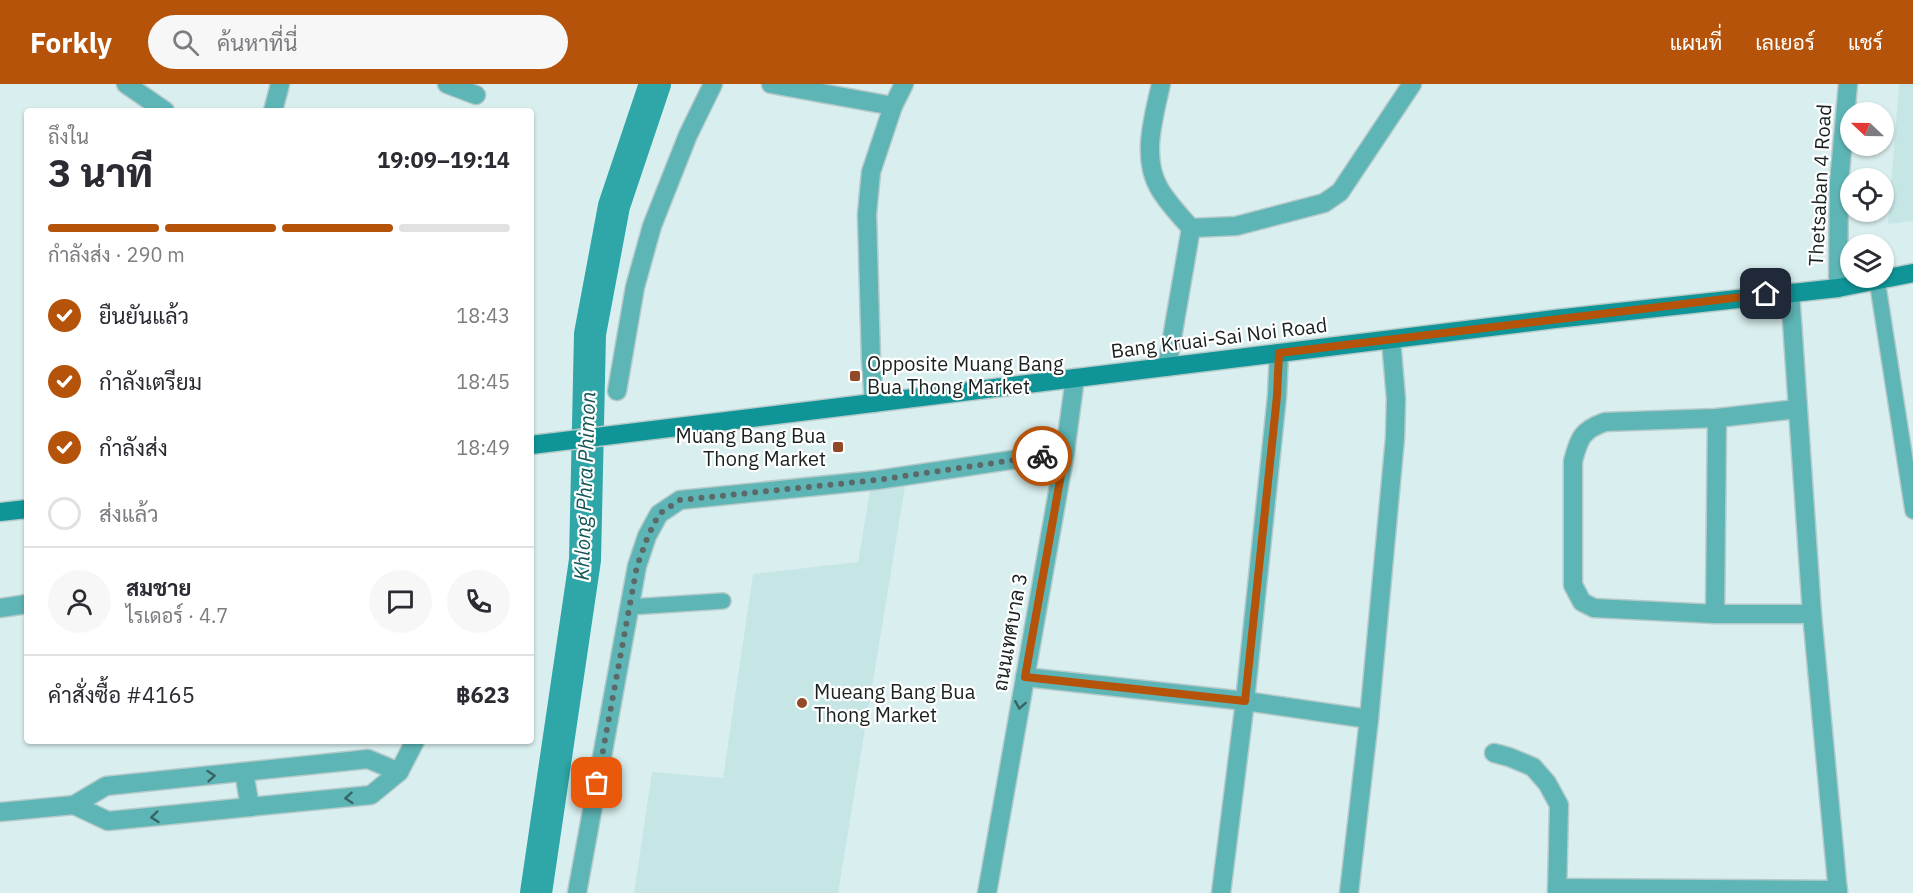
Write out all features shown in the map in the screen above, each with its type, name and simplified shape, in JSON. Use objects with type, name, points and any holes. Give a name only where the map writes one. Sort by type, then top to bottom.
[{"type":"main road","name":"Bang Kruai-Sai Noi Road","points":[[1894,277],[1913,273]]},
{"type":"main road","name":"Bang Kruai-Sai Noi Road","points":[[534,445],[1555,319],[1838,288]]},
{"type":"main road","points":[[0,512],[24,509]]},
{"type":"street","points":[[126,84],[161,108]]},
{"type":"street","points":[[274,108],[280,84]]},
{"type":"street","points":[[447,84],[476,95]]},
{"type":"street","points":[[617,391],[635,287],[652,226],[688,135],[713,84]]},
{"type":"street","points":[[771,84],[893,106]]},
{"type":"street","points":[[874,403],[867,214],[872,172],[893,106],[904,84]]},
{"type":"street","points":[[1161,84],[1152,121],[1150,157],[1158,188],[1191,228],[1167,367]]},
{"type":"street","points":[[1191,228],[1236,226],[1324,203],[1332,198],[1340,192],[1357,168],[1412,84]]},
{"type":"street","name":"Thetsaban 4 Road","points":[[1838,288],[1839,183],[1848,84]]},
{"type":"street","points":[[1494,753],[1533,767],[1547,783],[1558,805],[1557,890],[1838,892],[1812,614],[1790,292]]},
{"type":"street","points":[[1350,893],[1395,438],[1396,399],[1390,340]]},
{"type":"street","points":[[1221,893],[1245,701],[1277,396],[1279,353]]},
{"type":"street","name":"ถนนเทศบาล 3","points":[[987,893],[1065,452],[1075,378]]},
{"type":"street","points":[[1797,409],[1717,418],[1605,422],[1590,428],[1578,441],[1573,461],[1573,585],[1582,602],[1594,608],[1715,614],[1812,614]]},
{"type":"street","points":[[1715,614],[1717,418]]},
{"type":"street","points":[[577,893],[637,566],[659,514],[680,500],[877,480],[1065,452]]},
{"type":"street","points":[[0,608],[24,604]]},
{"type":"street","points":[[1025,677],[1245,701],[1369,719]]},
{"type":"street","points":[[74,805],[108,821],[371,795],[399,772],[413,744]]},
{"type":"street","points":[[0,812],[74,805],[106,786],[368,759],[399,772]]},
{"type":"street","points":[[244,772],[250,807]]},
{"type":"lane","points":[[1878,288],[1913,511]]},
{"type":"lane","points":[[630,607],[723,601]]},
{"type":"shaded area","points":[[1899,84],[1913,84],[1913,221],[1888,224],[1888,222],[1894,222],[1894,148]]},
{"type":"shaded area","name":"Mueang Bang Bua Thong Market","points":[[905,487],[838,893],[634,893],[652,772],[723,778],[753,574],[858,562],[870,490]]},
{"type":"waterway","name":"Khlong Phra Phimon","points":[[536,893],[585,560],[590,334],[614,206],[655,84]]},
{"type":"way so far","points":[[597,783],[637,566],[659,514],[680,500],[877,480],[1042,456]]},
{"type":"place","name":"Opposite Muang Bang Bua Thong Market","points":[[855,376]]},
{"type":"place","name":"Muang Bang Bua Thong Market","points":[[838,447]]},
{"type":"place","name":"Mueang Bang Bua Thong Market","points":[[802,703]]},
{"type":"route","points":[[1042,456],[1065,452],[1025,677],[1245,701],[1277,396],[1279,353],[1766,294]]}]
